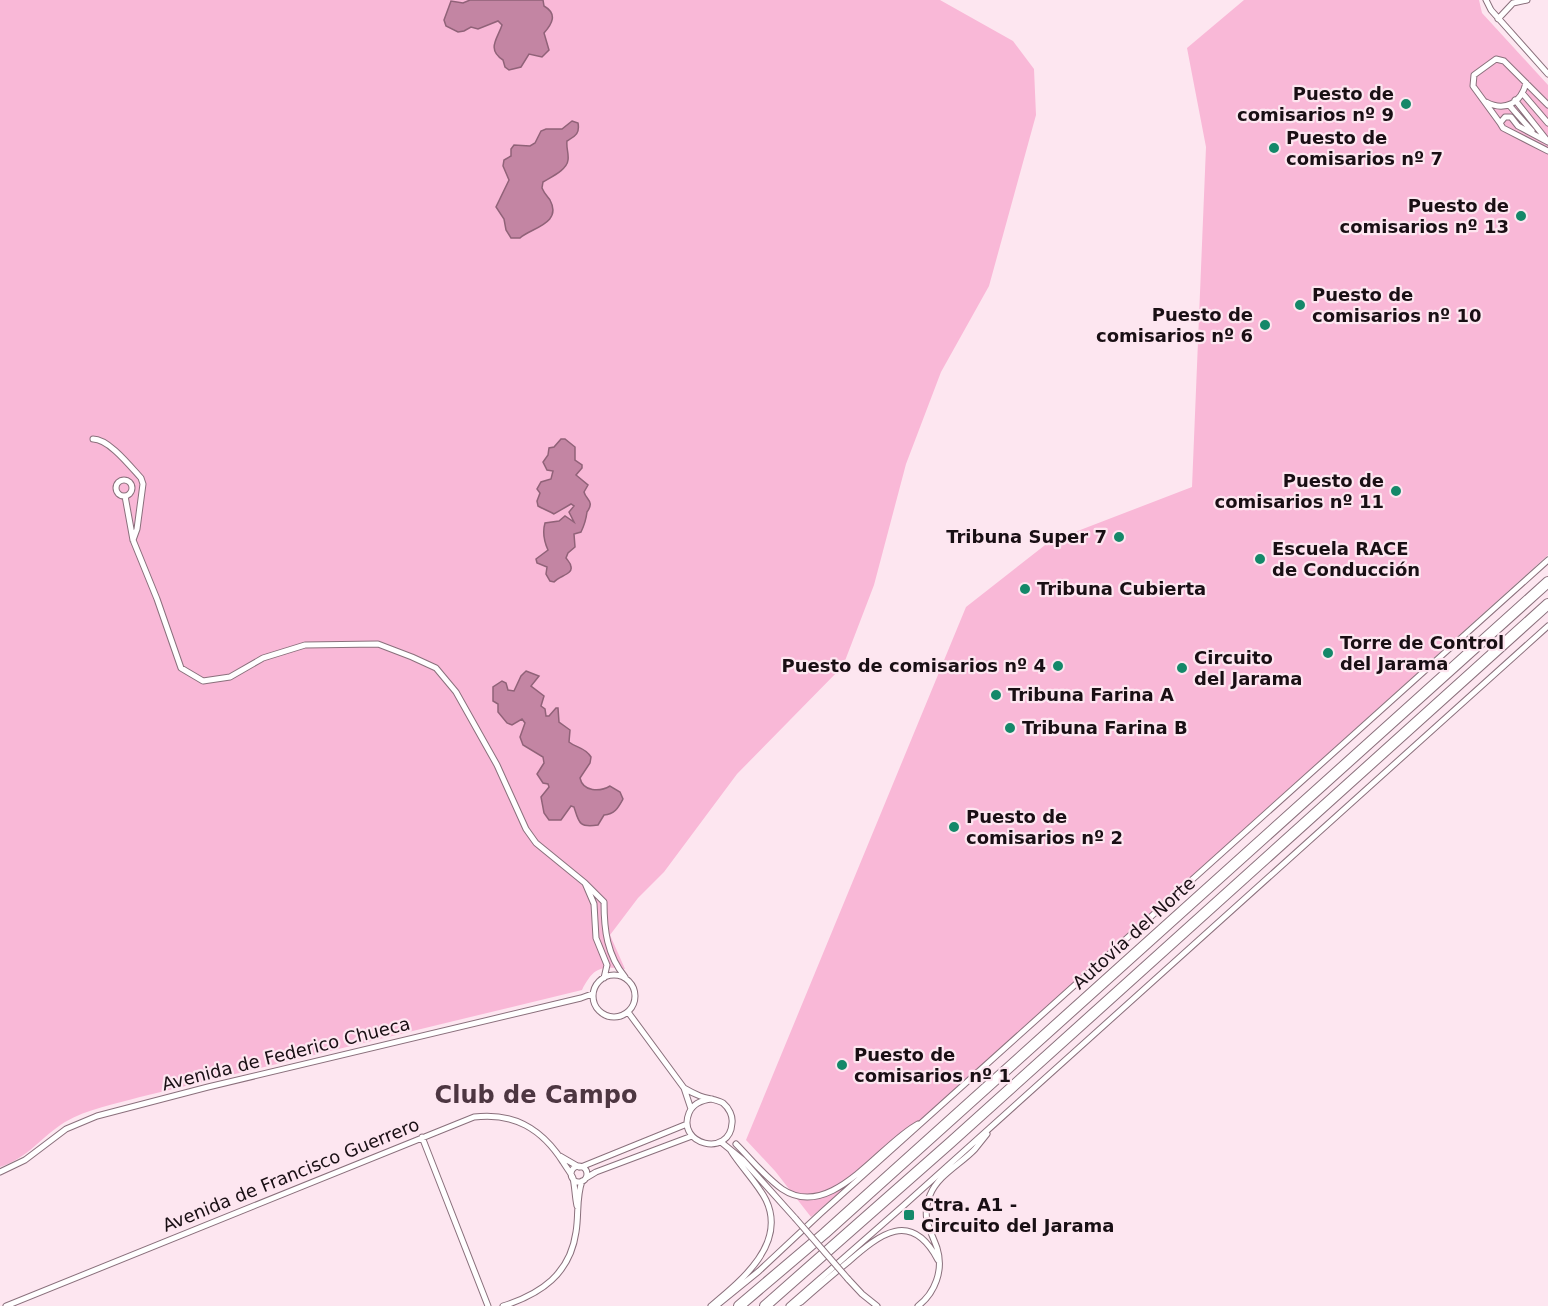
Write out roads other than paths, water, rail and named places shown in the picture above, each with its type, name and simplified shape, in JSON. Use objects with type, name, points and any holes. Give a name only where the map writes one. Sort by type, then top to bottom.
[{"type":"highway","name":"Autovía del Norte","points":[[739,1306],[825,1233],[1548,582]]},
{"type":"highway","name":"Autovía del Norte","points":[[765,1306],[958,1136],[1548,604]]},
{"type":"street","points":[[1486,0],[1498,19],[1548,74]]},
{"type":"street","points":[[1498,19],[1513,3],[1527,0]]},
{"type":"street","points":[[1547,150],[1503,128],[1473,86],[1474,75],[1496,59],[1504,61],[1548,105]]},
{"type":"street","points":[[1484,102],[1497,108],[1509,105],[1523,94],[1526,83]]},
{"type":"street","points":[[1523,94],[1548,123]]},
{"type":"street","points":[[1515,100],[1548,142]]},
{"type":"street","points":[[1509,105],[1538,136]]},
{"type":"street","points":[[1500,123],[1505,117],[1511,117],[1518,126],[1548,142]]},
{"type":"street","points":[[93,439],[106,443],[141,478],[143,484],[137,529],[133,540]]},
{"type":"street","points":[[130,484],[141,478]]},
{"type":"street","points":[[125,496],[117,493],[118,483],[123,481],[130,484]]},
{"type":"street","points":[[125,496],[132,489],[130,484]]},
{"type":"street","points":[[125,496],[133,540],[182,668],[203,681],[230,677],[262,658],[305,645],[378,644],[436,668],[456,692],[497,765],[526,828],[536,843],[601,897],[608,945],[618,968],[632,983],[636,994],[633,1006],[628,1012],[621,1016],[604,1015],[595,1006],[592,994],[599,980],[614,974],[626,977]]},
{"type":"street","points":[[716,1306],[759,1271],[1548,560]]},
{"type":"street","points":[[789,1306],[1548,626]]},
{"type":"street","points":[[585,883],[594,904],[596,938],[607,965],[604,978]]},
{"type":"street","points":[[594,904],[599,909],[604,906]]},
{"type":"street","name":"Avenida de Federico Chueca","points":[[0,1172],[26,1160],[66,1130],[97,1116],[592,994]]},
{"type":"street","points":[[628,1012],[684,1088],[691,1109],[687,1124],[692,1136],[705,1144],[721,1142],[731,1132]]},
{"type":"street","points":[[684,1088],[699,1096],[722,1103],[731,1113],[731,1132],[743,1160]]},
{"type":"street","points":[[691,1109],[704,1100],[711,1099]]},
{"type":"street","name":"Avenida de Francisco Guerrero","points":[[6,1306],[474,1117],[489,1115],[505,1117],[526,1125],[550,1142],[559,1155],[580,1167]]},
{"type":"street","points":[[736,1144],[774,1183],[785,1191],[801,1197],[813,1197],[839,1188],[904,1131],[926,1119]]},
{"type":"street","points":[[918,1306],[927,1298],[937,1282],[938,1250],[926,1217],[931,1192],[937,1183],[975,1149],[996,1121]]},
{"type":"street","points":[[503,1306],[554,1280],[566,1265],[577,1230],[573,1171],[687,1124]]},
{"type":"street","points":[[559,1155],[576,1181],[584,1180],[606,1168],[692,1136]]},
{"type":"street","points":[[422,1137],[488,1306]]},
{"type":"street","points":[[721,1142],[743,1160],[848,1279],[877,1306]]},
{"type":"street","points":[[711,1306],[758,1262],[770,1233],[770,1212],[766,1201],[731,1151]]},
{"type":"street","points":[[577,1206],[587,1172],[580,1167]]},
{"type":"street","points":[[794,1306],[868,1244],[897,1230],[914,1233],[927,1242],[938,1261]]},
{"type":"place","name":"Puesto de comisarios nº 9","points":[[1406,104]]},
{"type":"place","name":"Puesto de comisarios nº 7","points":[[1274,148]]},
{"type":"place","name":"Puesto de comisarios nº 13","points":[[1521,216]]},
{"type":"place","name":"Puesto de comisarios nº 10","points":[[1300,305]]},
{"type":"place","name":"Puesto de comisarios nº 6","points":[[1265,325]]},
{"type":"place","name":"Puesto de comisarios nº 11","points":[[1396,491]]},
{"type":"place","name":"Tribuna Super 7","points":[[1119,537]]},
{"type":"place","name":"Escuela RACE de Conducción","points":[[1260,559]]},
{"type":"place","name":"Tribuna Cubierta","points":[[1025,589]]},
{"type":"place","name":"Torre de Control del Jarama","points":[[1328,653]]},
{"type":"place","name":"Puesto de comisarios nº 4","points":[[1058,666]]},
{"type":"place","name":"Circuito del Jarama","points":[[1182,668]]},
{"type":"place","name":"Tribuna Farina A","points":[[996,695]]},
{"type":"place","name":"Tribuna Farina B","points":[[1010,728]]},
{"type":"place","name":"Puesto de comisarios nº 2","points":[[954,827]]},
{"type":"place","name":"Puesto de comisarios nº 1","points":[[842,1065]]},
{"type":"place","name":"Ctra. A1 - Circuito del Jarama","points":[[909,1215]]},
{"type":"district","name":"Club de Campo","points":[[536,1095]]}]
